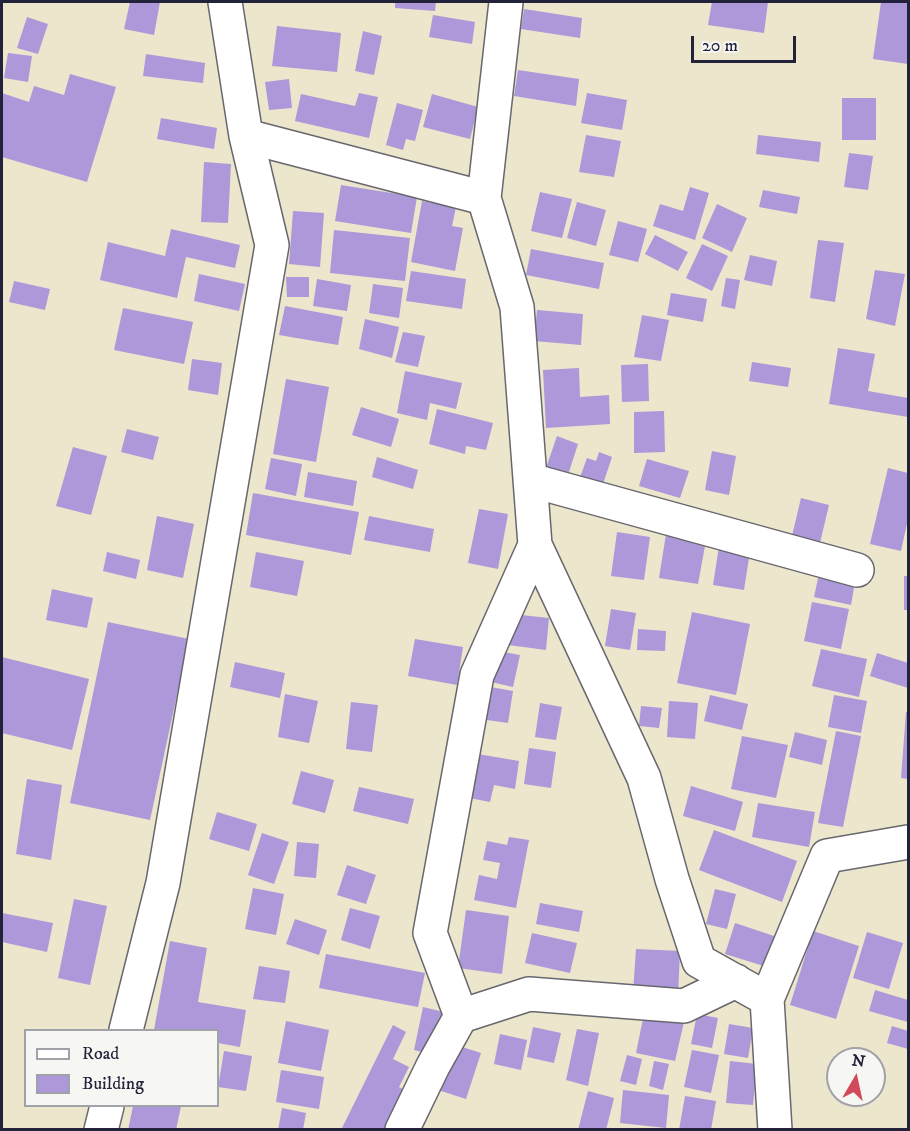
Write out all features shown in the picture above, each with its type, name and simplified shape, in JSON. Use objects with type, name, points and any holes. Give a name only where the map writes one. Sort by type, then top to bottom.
[{"type":"street","points":[[126,1029],[163,883],[272,245],[246,136],[225,2]]},
{"type":"street","points":[[506,2],[484,198],[517,307],[535,545],[644,778],[672,879],[699,961],[767,999]]},
{"type":"street","points":[[246,136],[484,198]]},
{"type":"street","points":[[530,480],[857,570]]},
{"type":"street","points":[[461,1016],[430,933],[477,675],[535,545]]},
{"type":"street","points":[[775,1130],[767,999],[827,856],[909,842]]},
{"type":"street","points":[[402,1130],[433,1066],[461,1016],[529,994],[684,1006],[736,981]]},
{"type":"street","points":[[101,1130],[107,1107]]},
{"type":"building","points":[[130,2],[160,2],[154,35],[124,29]]},
{"type":"building","points":[[395,2],[436,2],[435,11],[395,8]]},
{"type":"building","points":[[712,2],[768,2],[764,33],[708,25]]},
{"type":"building","points":[[881,2],[908,2],[908,64],[873,59]]},
{"type":"building","points":[[524,9],[582,18],[580,38],[521,29]]},
{"type":"building","points":[[433,15],[475,22],[472,44],[429,37]]},
{"type":"building","points":[[27,17],[48,24],[38,54],[17,48]]},
{"type":"building","points":[[277,26],[341,33],[337,72],[272,66]]},
{"type":"building","points":[[363,31],[382,36],[374,75],[355,71]]},
{"type":"building","points":[[8,53],[32,56],[28,82],[4,78]]},
{"type":"building","points":[[146,54],[205,63],[203,83],[143,76]]},
{"type":"building","points":[[518,70],[579,79],[576,106],[514,96]]},
{"type":"building","points":[[70,74],[116,87],[87,182],[2,157],[2,93],[29,102],[34,86],[64,95]]},
{"type":"building","points":[[289,79],[292,108],[269,110],[265,82]]},
{"type":"building","points":[[359,93],[378,97],[369,138],[295,121],[301,94],[355,106]]},
{"type":"building","points":[[587,93],[627,100],[622,130],[581,123]]},
{"type":"building","points":[[432,94],[478,107],[470,139],[423,127]]},
{"type":"building","points":[[842,98],[876,98],[876,140],[842,140]]},
{"type":"building","points":[[397,103],[423,110],[415,141],[406,139],[403,150],[386,145]]},
{"type":"building","points":[[161,118],[217,128],[214,149],[157,139]]},
{"type":"building","points":[[586,135],[621,141],[614,177],[579,172]]},
{"type":"building","points":[[758,135],[821,142],[819,162],[756,154]]},
{"type":"building","points":[[849,153],[873,156],[868,190],[844,187]]},
{"type":"building","points":[[204,162],[231,164],[228,223],[201,222]]},
{"type":"building","points":[[341,185],[417,197],[411,233],[335,221]]},
{"type":"building","points":[[690,187],[709,193],[695,240],[653,226],[660,204],[683,211]]},
{"type":"building","points":[[763,190],[800,197],[797,214],[759,207]]},
{"type":"building","points":[[540,192],[572,199],[562,238],[531,231]]},
{"type":"building","points":[[422,201],[456,207],[452,226],[463,228],[455,271],[411,262]]},
{"type":"building","points":[[577,202],[606,210],[596,246],[567,238]]},
{"type":"building","points":[[717,204],[747,218],[732,252],[702,238]]},
{"type":"building","points":[[293,211],[324,213],[320,267],[289,264]]},
{"type":"building","points":[[618,221],[647,229],[638,262],[609,255]]},
{"type":"building","points":[[171,229],[240,245],[235,268],[186,257],[177,298],[100,280],[108,242],[165,256]]},
{"type":"building","points":[[334,230],[410,238],[405,281],[330,273]]},
{"type":"building","points":[[655,235],[688,252],[678,271],[645,254]]},
{"type":"building","points":[[818,240],[844,243],[835,302],[810,298]]},
{"type":"building","points":[[702,244],[728,256],[712,291],[686,278]]},
{"type":"building","points":[[531,249],[604,263],[599,289],[526,275]]},
{"type":"building","points":[[750,255],[777,261],[772,286],[744,280]]},
{"type":"building","points":[[875,270],[905,274],[895,326],[866,319]]},
{"type":"building","points":[[411,271],[466,279],[462,309],[406,301]]},
{"type":"building","points":[[199,274],[245,284],[239,311],[194,301]]},
{"type":"building","points":[[286,277],[309,277],[309,297],[287,297]]},
{"type":"building","points":[[726,278],[740,280],[735,309],[721,306]]},
{"type":"building","points":[[317,279],[351,285],[347,311],[313,306]]},
{"type":"building","points":[[14,281],[50,289],[45,310],[9,302]]},
{"type":"building","points":[[373,284],[403,288],[399,318],[369,313]]},
{"type":"building","points":[[671,293],[707,299],[703,322],[667,315]]},
{"type":"building","points":[[285,306],[343,317],[338,345],[279,335]]},
{"type":"building","points":[[123,308],[193,322],[184,364],[114,350]]},
{"type":"building","points":[[537,310],[583,314],[581,345],[534,341]]},
{"type":"building","points":[[642,315],[669,320],[661,361],[634,357]]},
{"type":"building","points":[[365,319],[399,327],[392,358],[359,349]]},
{"type":"building","points":[[403,332],[425,336],[418,367],[395,362]]},
{"type":"building","points":[[838,348],[875,354],[868,391],[908,398],[908,417],[829,404]]},
{"type":"building","points":[[192,359],[222,363],[218,395],[188,390]]},
{"type":"building","points":[[752,362],[791,368],[788,387],[749,381]]},
{"type":"building","points":[[648,364],[649,401],[622,402],[621,365]]},
{"type":"building","points":[[579,368],[580,397],[609,395],[610,424],[546,428],[543,370]]},
{"type":"building","points":[[405,371],[462,383],[456,409],[430,403],[427,420],[397,413]]},
{"type":"building","points":[[286,379],[329,387],[316,462],[273,454]]},
{"type":"building","points":[[361,407],[399,419],[391,447],[352,435]]},
{"type":"building","points":[[437,409],[493,423],[486,450],[466,446],[465,454],[429,444]]},
{"type":"building","points":[[664,411],[665,452],[634,453],[634,412]]},
{"type":"building","points":[[127,429],[159,437],[153,460],[121,452]]},
{"type":"building","points":[[557,436],[578,444],[568,475],[546,468]]},
{"type":"building","points":[[73,447],[107,456],[91,515],[56,506]]},
{"type":"building","points":[[712,451],[736,456],[729,495],[705,490]]},
{"type":"building","points":[[599,452],[612,457],[602,487],[579,480],[587,458],[596,461]]},
{"type":"building","points":[[377,457],[418,470],[413,489],[372,477]]},
{"type":"building","points":[[271,458],[302,464],[296,496],[265,489]]},
{"type":"building","points":[[647,459],[689,471],[680,498],[639,486]]},
{"type":"building","points":[[888,468],[908,473],[908,519],[901,551],[870,544]]},
{"type":"building","points":[[308,472],[357,481],[353,506],[304,497]]},
{"type":"building","points":[[253,493],[359,512],[351,555],[246,535]]},
{"type":"building","points":[[801,498],[829,505],[819,547],[791,540]]},
{"type":"building","points":[[479,509],[508,514],[498,569],[468,563]]},
{"type":"building","points":[[157,516],[194,524],[183,578],[147,570]]},
{"type":"building","points":[[369,516],[434,529],[430,552],[364,540]]},
{"type":"building","points":[[667,528],[707,535],[698,584],[659,578]]},
{"type":"building","points":[[617,532],[650,537],[644,580],[611,576]]},
{"type":"building","points":[[720,540],[751,545],[744,590],[713,585]]},
{"type":"building","points":[[107,552],[140,560],[136,579],[103,571]]},
{"type":"building","points":[[256,552],[304,561],[297,596],[250,587]]},
{"type":"building","points":[[819,574],[855,582],[851,605],[814,597]]},
{"type":"building","points":[[904,576],[908,576],[908,610],[904,610]]},
{"type":"building","points":[[52,589],[93,598],[87,628],[46,620]]},
{"type":"building","points":[[812,602],[849,609],[841,649],[804,641]]},
{"type":"building","points":[[611,609],[636,613],[630,650],[605,646]]},
{"type":"building","points":[[692,612],[750,624],[736,695],[677,683]]},
{"type":"building","points":[[512,614],[549,618],[546,650],[508,645]]},
{"type":"building","points":[[108,622],[189,639],[150,820],[70,803]]},
{"type":"building","points":[[638,629],[666,631],[665,651],[637,650]]},
{"type":"building","points":[[415,639],[463,647],[457,685],[408,676]]},
{"type":"building","points":[[821,649],[867,659],[859,697],[812,686]]},
{"type":"building","points":[[497,651],[520,655],[513,687],[491,682]]},
{"type":"building","points":[[877,653],[908,663],[908,688],[870,676]]},
{"type":"building","points":[[2,657],[89,679],[72,750],[2,733]]},
{"type":"building","points":[[235,662],[285,673],[280,698],[230,687]]},
{"type":"building","points":[[485,686],[513,691],[508,723],[480,719]]},
{"type":"building","points":[[285,694],[318,701],[309,743],[278,737]]},
{"type":"building","points":[[710,695],[748,704],[742,730],[704,721]]},
{"type":"building","points":[[834,695],[867,701],[861,733],[828,727]]},
{"type":"building","points":[[669,701],[698,703],[695,739],[667,737]]},
{"type":"building","points":[[351,702],[378,705],[372,752],[346,749]]},
{"type":"building","points":[[540,703],[562,707],[556,740],[535,737]]},
{"type":"building","points":[[641,706],[662,708],[659,728],[639,726]]},
{"type":"building","points":[[906,712],[908,712],[908,779],[901,778]]},
{"type":"building","points":[[836,731],[861,736],[843,827],[818,823]]},
{"type":"building","points":[[795,732],[827,740],[822,765],[789,757]]},
{"type":"building","points":[[742,736],[788,745],[776,798],[731,789]]},
{"type":"building","points":[[529,748],[556,752],[551,788],[524,784]]},
{"type":"building","points":[[472,753],[519,761],[515,789],[494,785],[490,802],[464,797]]},
{"type":"building","points":[[301,771],[334,780],[325,813],[292,804]]},
{"type":"building","points":[[27,779],[62,785],[51,860],[16,854]]},
{"type":"building","points":[[691,786],[743,802],[735,831],[683,816]]},
{"type":"building","points":[[359,787],[414,799],[408,824],[353,811]]},
{"type":"building","points":[[758,803],[815,812],[809,847],[752,837]]},
{"type":"building","points":[[217,812],[257,824],[249,851],[209,839]]},
{"type":"building","points":[[714,830],[797,861],[782,902],[699,870]]},
{"type":"building","points":[[262,833],[289,842],[274,884],[248,875]]},
{"type":"building","points":[[509,837],[529,840],[516,908],[474,900],[479,875],[497,879],[500,863],[483,860],[487,841],[507,845]]},
{"type":"building","points":[[297,842],[319,844],[316,878],[294,876]]},
{"type":"building","points":[[347,865],[376,875],[366,904],[337,895]]},
{"type":"building","points":[[253,888],[284,894],[276,935],[245,929]]},
{"type":"building","points":[[715,889],[736,894],[727,929],[706,924]]},
{"type":"building","points":[[74,899],[107,906],[90,985],[58,978]]},
{"type":"building","points":[[540,903],[583,911],[579,932],[536,924]]},
{"type":"building","points":[[350,908],[380,916],[370,949],[341,940]]},
{"type":"building","points":[[466,910],[509,916],[502,974],[458,968]]},
{"type":"building","points":[[2,913],[53,923],[47,952],[2,942]]},
{"type":"building","points":[[295,919],[327,930],[319,955],[286,944]]},
{"type":"building","points":[[735,923],[777,937],[767,967],[725,954]]},
{"type":"building","points":[[813,931],[859,946],[836,1019],[790,1005]]},
{"type":"building","points":[[867,932],[903,943],[889,989],[853,978]]},
{"type":"building","points":[[532,933],[577,943],[570,973],[525,963]]},
{"type":"building","points":[[170,941],[207,948],[198,1002],[246,1010],[240,1047],[219,1043],[219,1029],[154,1029]]},
{"type":"building","points":[[636,949],[680,951],[678,996],[633,993]]},
{"type":"building","points":[[326,954],[425,973],[418,1007],[319,988]]},
{"type":"building","points":[[259,966],[290,971],[285,1003],[253,999]]},
{"type":"building","points":[[875,990],[908,1000],[908,1022],[869,1011]]},
{"type":"building","points":[[423,1007],[444,1012],[434,1055],[414,1050]]},
{"type":"building","points":[[644,1014],[684,1022],[675,1061],[636,1053]]},
{"type":"building","points":[[697,1014],[718,1018],[712,1048],[691,1044]]},
{"type":"building","points":[[286,1021],[329,1030],[321,1071],[278,1063]]},
{"type":"building","points":[[729,1024],[753,1028],[748,1058],[724,1054]]},
{"type":"building","points":[[393,1025],[406,1032],[393,1059],[409,1067],[399,1087],[412,1094],[395,1130],[341,1130]]},
{"type":"building","points":[[892,1026],[908,1031],[908,1049],[887,1043]]},
{"type":"building","points":[[533,1027],[561,1033],[554,1063],[527,1057]]},
{"type":"building","points":[[577,1029],[599,1033],[588,1086],[566,1080]]},
{"type":"building","points":[[500,1034],[527,1040],[521,1070],[494,1064]]},
{"type":"building","points":[[456,1045],[481,1053],[466,1099],[441,1091]]},
{"type":"building","points":[[692,1050],[719,1055],[711,1093],[684,1087]]},
{"type":"building","points":[[224,1051],[252,1056],[246,1091],[219,1087]]},
{"type":"building","points":[[627,1055],[642,1059],[636,1085],[620,1081]]},
{"type":"building","points":[[654,1061],[669,1064],[663,1090],[649,1086]]},
{"type":"building","points":[[730,1061],[757,1064],[753,1105],[726,1103]]},
{"type":"building","points":[[281,1070],[324,1077],[319,1109],[276,1102]]},
{"type":"building","points":[[623,1090],[669,1095],[666,1128],[620,1123]]},
{"type":"building","points":[[588,1091],[614,1098],[606,1130],[578,1130]]},
{"type":"building","points":[[685,1096],[716,1101],[711,1130],[679,1130]]},
{"type":"building","points":[[133,1107],[181,1107],[176,1130],[128,1130]]},
{"type":"building","points":[[282,1108],[306,1113],[303,1130],[278,1130]]}]
